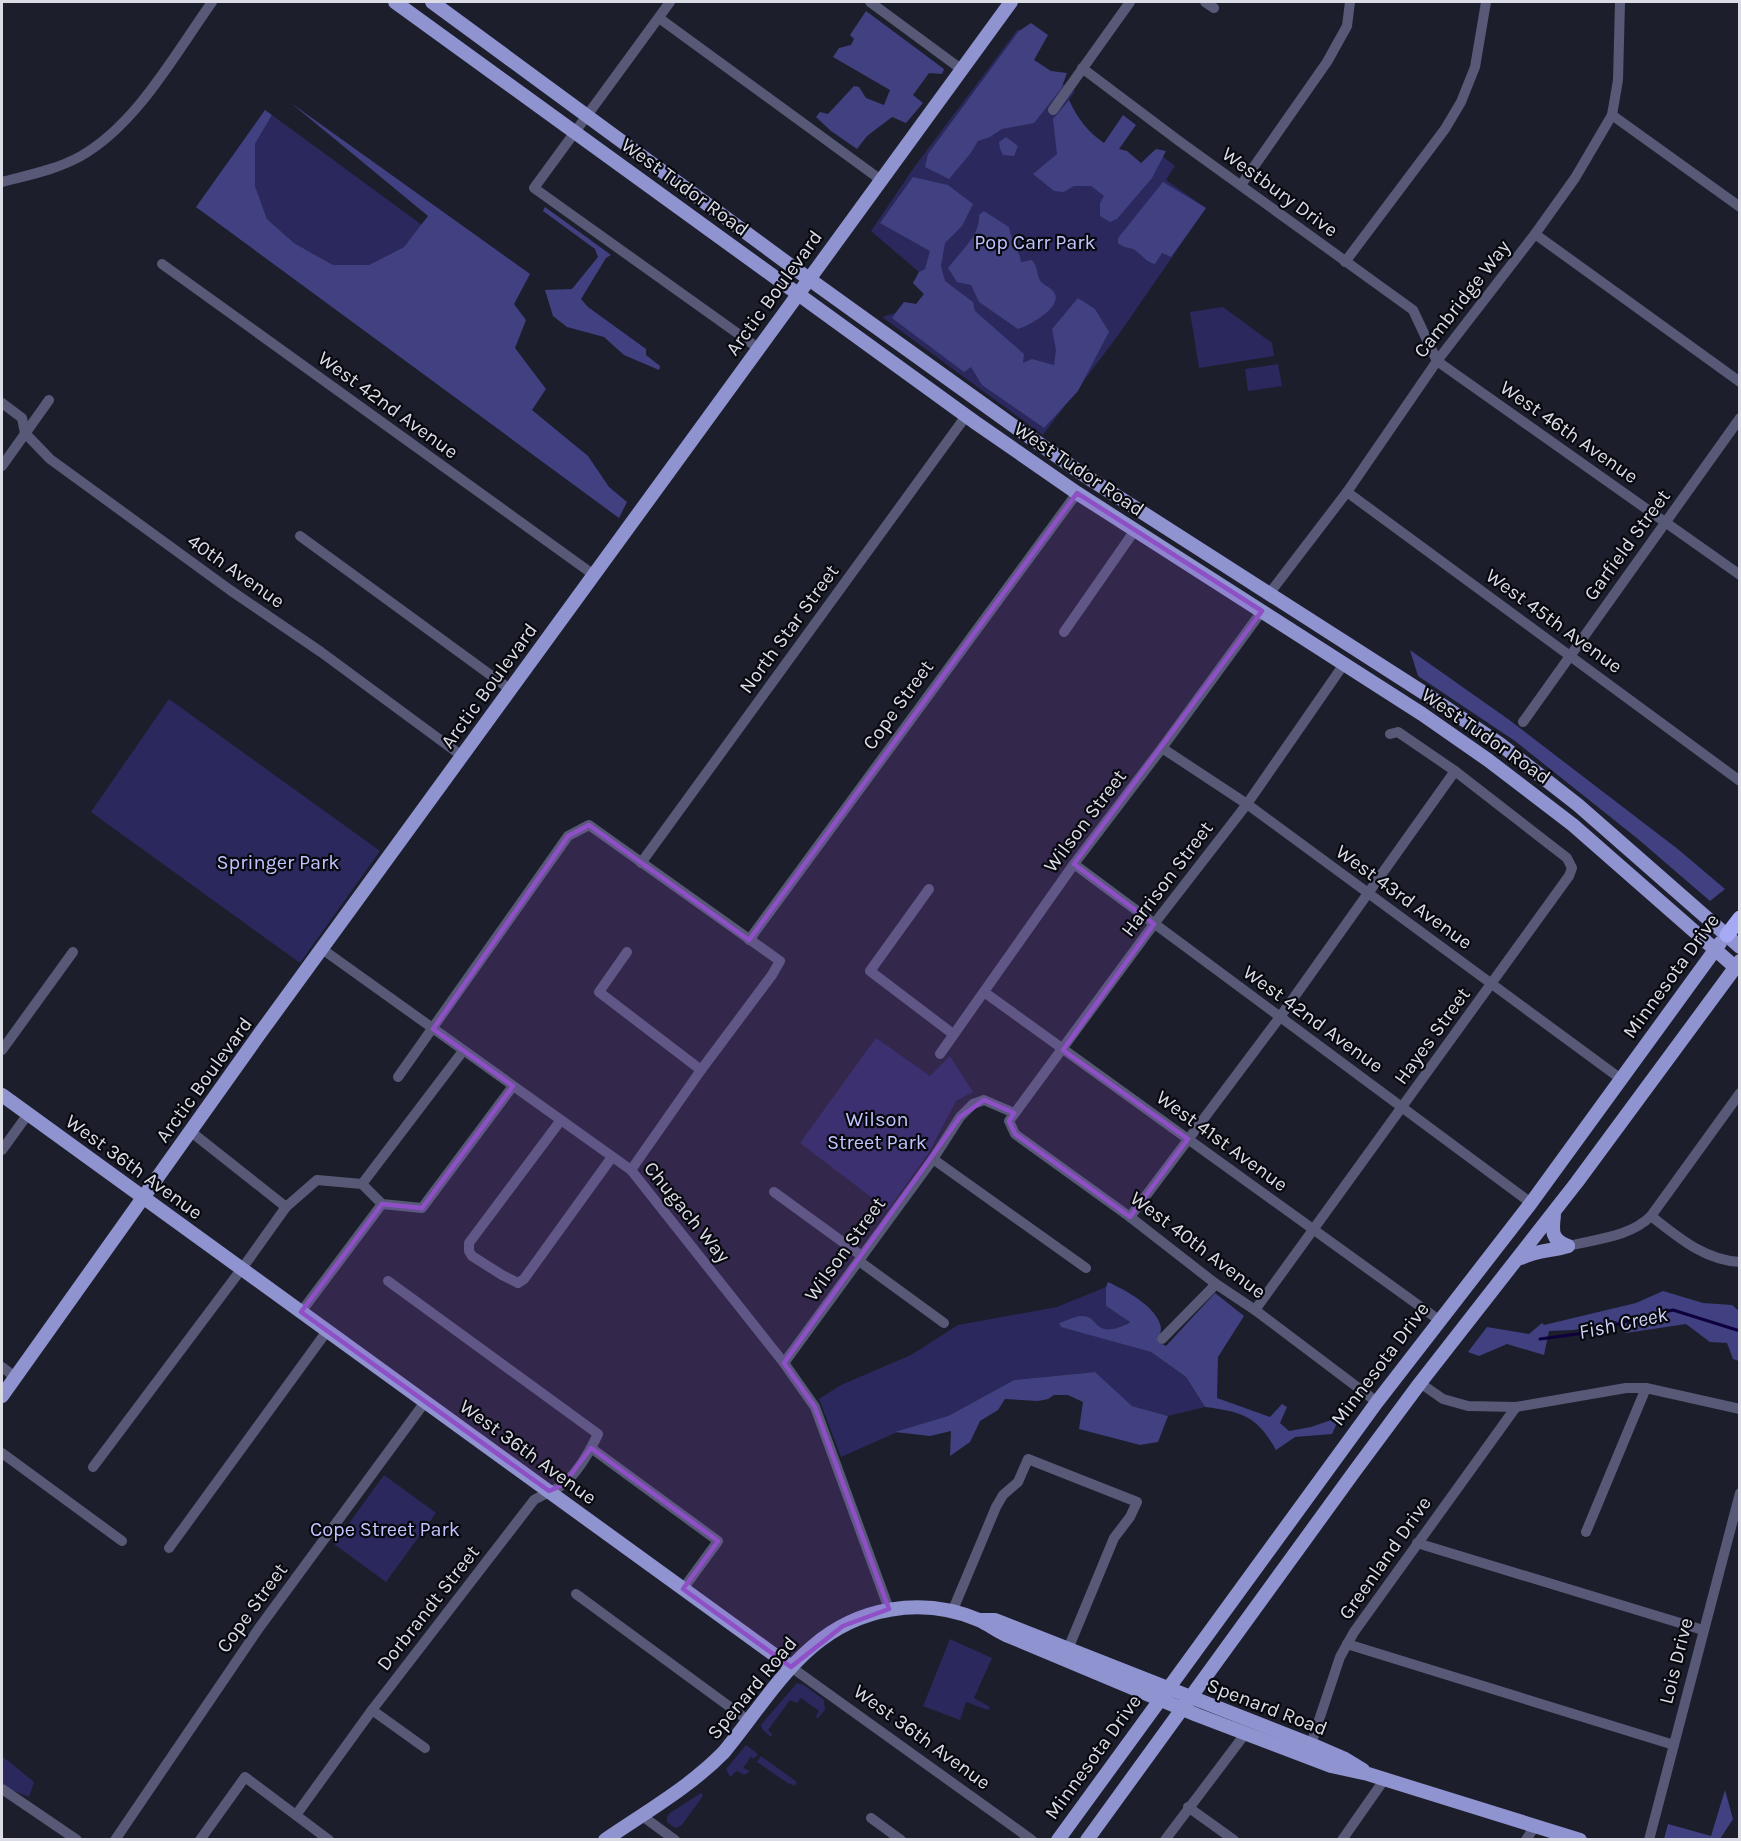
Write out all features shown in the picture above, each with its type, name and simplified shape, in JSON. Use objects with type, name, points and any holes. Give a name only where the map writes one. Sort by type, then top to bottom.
[{"type":"highway","name":"Minnesota Drive","points":[[1726,934],[1740,918]]},
{"type":"main road","name":"West Tudor Road","points":[[395,2],[966,416],[1077,493],[1430,719],[1528,789],[1573,825],[1715,950],[1738,966]]},
{"type":"main road","name":"West Tudor Road","points":[[432,2],[809,279],[1087,477],[1473,725],[1539,773],[1617,837],[1740,947]]},
{"type":"main road","name":"Arctic Boulevard","points":[[2,1396],[190,1131],[1011,2]]},
{"type":"main road","points":[[1180,559],[1193,557],[1205,561],[1258,595],[1269,594]]},
{"type":"main road","points":[[1262,611],[1270,606],[1292,614],[1340,645],[1350,646]]},
{"type":"main road","name":"Minnesota Drive","points":[[1058,1839],[1377,1402],[1531,1203],[1726,934]]},
{"type":"main road","points":[[1087,1839],[1261,1597],[1420,1383],[1554,1213],[1738,966]]},
{"type":"main road","name":"West 36th Avenue","points":[[2,1095],[791,1667]]},
{"type":"main road","points":[[1554,1213],[1552,1232],[1557,1241],[1568,1246]]},
{"type":"main road","points":[[1518,1260],[1543,1250],[1558,1250],[1568,1246]]},
{"type":"main road","name":"Spenard Road","points":[[605,1839],[701,1774],[724,1752],[791,1667],[813,1646],[843,1626],[868,1614],[911,1606],[952,1612],[981,1620],[995,1620],[1068,1649],[1164,1694]]},
{"type":"main road","name":"Spenard Road","points":[[981,1620],[1006,1635],[1187,1703],[1311,1744],[1345,1759],[1368,1774]]},
{"type":"main road","name":"Spenard Road","points":[[1187,1703],[1245,1734],[1342,1769],[1368,1774],[1580,1839]]},
{"type":"street","points":[[2,182],[58,166],[81,156],[101,142],[142,102],[212,2]]},
{"type":"street","points":[[670,2],[534,188],[758,348]]},
{"type":"street","points":[[870,2],[961,69]]},
{"type":"street","points":[[1053,110],[1130,2]]},
{"type":"street","points":[[1241,185],[1327,62],[1347,26],[1350,2]]},
{"type":"street","points":[[1345,262],[1445,129],[1461,102],[1475,67],[1486,2]]},
{"type":"street","name":"Cambridge Way","points":[[1269,594],[1347,492],[1437,361],[1536,234],[1575,178],[1612,115],[1618,80],[1620,2]]},
{"type":"street","points":[[659,18],[881,180]]},
{"type":"street","name":"Westbury Drive","points":[[1082,68],[1413,310],[1437,361]]},
{"type":"street","points":[[1612,115],[1740,207]]},
{"type":"street","points":[[1536,234],[1740,382]]},
{"type":"street","name":"West 42nd Avenue","points":[[162,264],[594,575]]},
{"type":"street","name":"West 46th Avenue","points":[[1437,361],[1740,575]]},
{"type":"street","points":[[2,465],[49,400]]},
{"type":"street","name":"40th Avenue","points":[[2,403],[22,418],[25,433],[50,459],[230,590],[321,652],[462,756]]},
{"type":"street","name":"North Star Street","points":[[641,862],[966,416]]},
{"type":"street","name":"Garfield Street","points":[[1522,722],[1740,418]]},
{"type":"street","name":"West 45th Avenue","points":[[1347,492],[1740,781]]},
{"type":"street","name":"Cope Street","points":[[749,940],[1077,493]]},
{"type":"street","points":[[1064,632],[1136,530]]},
{"type":"street","points":[[300,536],[511,690]]},
{"type":"street","name":"Wilson Street","points":[[940,1054],[1074,864],[1262,611]]},
{"type":"street","name":"Harrison Street","points":[[1014,1113],[1063,1050],[1154,924],[1247,804],[1344,664]]},
{"type":"street","points":[[1130,1217],[1280,1017],[1455,771],[1398,732],[1390,734]]},
{"type":"street","name":"West 43rd Avenue","points":[[1162,748],[1247,804],[1621,1079]]},
{"type":"street","name":"Hayes Street","points":[[1255,1310],[1569,876],[1572,868],[1567,858],[1455,771]]},
{"type":"street","points":[[398,1077],[568,836],[589,825],[780,962],[631,1170]]},
{"type":"street","name":"West 42nd Avenue","points":[[1074,864],[1531,1203]]},
{"type":"street","points":[[929,889],[870,970],[952,1035]]},
{"type":"street","name":"Chugach Way","points":[[322,949],[631,1170],[784,1364],[815,1407],[889,1609]]},
{"type":"street","points":[[2,1050],[74,952]]},
{"type":"street","points":[[627,952],[599,992],[701,1070]]},
{"type":"street","name":"West 41st Avenue","points":[[984,992],[1439,1320]]},
{"type":"street","points":[[362,1184],[463,1051]]},
{"type":"street","points":[[93,1467],[286,1207],[317,1180],[362,1184],[382,1204],[422,1208],[513,1086]]},
{"type":"street","points":[[1568,1246],[1641,1226],[1651,1216],[1740,1093]]},
{"type":"street","name":"Wilson Street","points":[[784,1364],[933,1159],[960,1117],[973,1104],[984,1100],[1014,1113]]},
{"type":"street","name":"West 40th Avenue","points":[[1014,1113],[1010,1121],[1015,1134],[1377,1402]]},
{"type":"street","points":[[2,1150],[28,1114]]},
{"type":"street","points":[[561,1120],[469,1243],[472,1256],[518,1283],[524,1280],[612,1156]]},
{"type":"street","points":[[190,1131],[286,1207]]},
{"type":"street","points":[[933,1159],[1086,1268]]},
{"type":"street","points":[[774,1192],[944,1323]]},
{"type":"street","points":[[301,1312],[382,1204]]},
{"type":"street","points":[[1651,1216],[1696,1249],[1728,1261],[1740,1262]]},
{"type":"street","name":"Dorbrandt Street","points":[[296,1815],[372,1710],[534,1500],[563,1485],[591,1448],[598,1434],[388,1281]]},
{"type":"street","points":[[1162,1339],[1216,1284]]},
{"type":"street","points":[[169,1548],[327,1331]]},
{"type":"street","points":[[2,1367],[15,1377]]},
{"type":"street","points":[[1420,1383],[1437,1395],[1454,1403],[1468,1406],[1516,1407],[1626,1388],[1646,1388],[1740,1409]]},
{"type":"street","points":[[1586,1532],[1646,1388]]},
{"type":"street","name":"Cope Street","points":[[115,1839],[259,1628],[425,1402]]},
{"type":"street","name":"Greenland Drive","points":[[1311,1744],[1347,1644],[1516,1407]]},
{"type":"street","points":[[591,1448],[718,1541],[683,1589]]},
{"type":"street","points":[[2,1453],[122,1541]]},
{"type":"street","points":[[952,1612],[996,1507],[1003,1495],[1018,1482],[1028,1459],[1137,1502],[1130,1517],[1114,1538],[1068,1649]]},
{"type":"street","name":"Lois Drive","points":[[1649,1839],[1740,1493]]},
{"type":"street","points":[[1417,1543],[1703,1630]]},
{"type":"street","points":[[576,1594],[749,1721]]},
{"type":"street","points":[[1347,1644],[1674,1745]]},
{"type":"street","name":"West 36th Avenue","points":[[791,1667],[1032,1839]]},
{"type":"street","points":[[372,1710],[425,1748]]},
{"type":"street","points":[[1165,1839],[1245,1734]]},
{"type":"street","points":[[200,1839],[245,1777],[329,1839]]},
{"type":"street","points":[[1342,1839],[1384,1780]]},
{"type":"street","points":[[2,1789],[77,1839]]},
{"type":"street","points":[[1188,1807],[1234,1839]]},
{"type":"street","points":[[641,1815],[675,1839]]},
{"type":"street","points":[[871,1818],[901,1839]]},
{"type":"street","points":[[1526,1839],[1535,1826]]},
{"type":"highlighted area","points":[[1077,493],[1262,611],[1074,864],[1154,924],[1063,1050],[1188,1139],[1130,1217],[1015,1134],[1009,1121],[1014,1113],[984,1100],[960,1117],[784,1363],[815,1407],[889,1609],[843,1626],[791,1667],[683,1589],[718,1541],[591,1448],[563,1485],[549,1491],[301,1312],[382,1204],[422,1208],[513,1086],[433,1029],[568,836],[589,825],[749,940]]},
{"type":"green space","name":"Pop Carr Park","points":[[1018,29],[1038,44],[1031,60],[1056,80],[1075,91],[1069,100],[1083,125],[1093,135],[1104,144],[1114,130],[1116,148],[1145,169],[1158,153],[1175,166],[1166,180],[1206,208],[1119,334],[1043,435],[882,317],[895,313],[904,302],[916,304],[924,294],[913,283],[919,272],[871,231],[915,166]]},
{"type":"green space","points":[[272,115],[422,225],[404,247],[369,265],[333,265],[294,243],[267,219],[255,186],[255,144]]},
{"type":"green space","points":[[1223,307],[1272,343],[1274,356],[1199,368],[1190,312]]},
{"type":"green space","points":[[1278,364],[1282,386],[1248,391],[1245,369]]},
{"type":"green space","name":"Springer Park","points":[[169,699],[380,851],[300,963],[91,812]]},
{"type":"green space","name":"Wilson Street Park","points":[[876,1038],[930,1076],[950,1056],[973,1092],[956,1101],[928,1154],[888,1210],[800,1143]]},
{"type":"green space","points":[[1106,1287],[1106,1306],[1130,1321],[1106,1330],[1082,1316],[1114,1341],[1151,1352],[1186,1377],[1205,1407],[1168,1416],[1132,1406],[1094,1372],[1014,1380],[948,1416],[895,1433],[841,1457],[819,1399],[841,1385],[911,1355],[958,1325],[1057,1307]]},
{"type":"green space","name":"Cope Street Park","points":[[384,1475],[436,1513],[386,1582],[334,1544]]},
{"type":"green space","points":[[950,1639],[992,1658],[974,1698],[990,1707],[988,1710],[966,1702],[960,1720],[923,1706]]},
{"type":"green space","points":[[797,1683],[804,1685],[824,1700],[825,1710],[817,1719],[819,1711],[801,1698],[797,1703],[790,1700],[768,1730],[772,1734],[771,1737],[761,1725]]},
{"type":"green space","points":[[746,1745],[758,1754],[754,1759],[751,1757],[743,1768],[750,1771],[744,1775],[737,1771],[730,1777],[726,1769]]},
{"type":"green space","points":[[2,1756],[34,1782],[29,1797],[2,1786]]},
{"type":"green space","points":[[761,1756],[797,1782],[794,1786],[757,1762]]},
{"type":"green space","points":[[701,1793],[703,1796],[681,1826],[675,1828],[667,1822],[670,1813]]},
{"type":"shaded area","points":[[866,11],[944,69],[942,74],[929,73],[913,95],[923,103],[906,123],[892,117],[867,136],[857,149],[831,131],[816,117],[820,112],[828,114],[854,86],[859,87],[866,98],[884,105],[890,90],[833,57],[839,48],[851,45],[854,39],[850,35]]},
{"type":"shaded area","points":[[1031,23],[1048,35],[1034,60],[1051,71],[1067,73],[1061,89],[1034,123],[1002,129],[978,141],[949,179],[925,167],[928,154],[1019,31]]},
{"type":"shaded area","points":[[1069,100],[1084,124],[1104,143],[1123,115],[1136,125],[1119,149],[1127,151],[1141,163],[1156,149],[1166,151],[1152,178],[1117,219],[1110,222],[1100,216],[1100,203],[1104,196],[1091,186],[1074,186],[1064,192],[1054,191],[1033,174],[1057,154],[1053,119]]},
{"type":"shaded area","points":[[291,103],[530,274],[514,304],[526,320],[515,348],[546,389],[532,410],[588,456],[609,487],[627,502],[619,518],[196,207],[265,110],[272,115],[255,144],[255,186],[267,219],[294,243],[333,265],[369,265],[404,247],[428,216]]},
{"type":"shaded area","points":[[1006,137],[1018,146],[1014,156],[1003,155],[1000,149],[999,142]]},
{"type":"shaded area","points":[[913,177],[948,185],[973,204],[962,226],[945,243],[941,266],[945,281],[973,302],[975,311],[1024,354],[1023,363],[1032,359],[1054,365],[1056,350],[1052,329],[1078,298],[1095,309],[1109,332],[1078,391],[1044,428],[982,385],[971,367],[964,372],[892,318],[904,302],[916,304],[924,294],[913,283],[919,272],[925,269],[930,251],[880,223]]},
{"type":"shaded area","points":[[1163,182],[1206,208],[1171,257],[1162,253],[1155,264],[1133,249],[1120,245],[1118,238]]},
{"type":"shaded area","points":[[545,207],[611,255],[606,258],[581,299],[588,307],[646,349],[646,355],[660,366],[659,370],[624,355],[604,337],[567,327],[553,316],[545,290],[572,289],[598,257],[595,249],[543,211]]},
{"type":"shaded area","points":[[984,211],[1009,227],[1021,262],[1032,260],[1040,280],[1053,291],[1056,297],[1051,309],[1030,324],[1018,329],[979,302],[971,285],[957,282],[948,268],[973,237],[977,230],[979,215]]},
{"type":"shaded area","points":[[1410,650],[1508,719],[1679,850],[1725,889],[1710,901],[1638,839],[1515,741],[1418,676]]},
{"type":"shaded area","points":[[1108,1282],[1140,1300],[1154,1313],[1161,1328],[1158,1342],[1166,1346],[1215,1293],[1244,1316],[1218,1357],[1217,1398],[1270,1417],[1282,1404],[1287,1407],[1280,1423],[1289,1431],[1311,1427],[1340,1417],[1332,1434],[1295,1437],[1276,1450],[1262,1430],[1248,1418],[1229,1411],[1205,1407],[1186,1377],[1151,1352],[1061,1327],[1059,1323],[1082,1316],[1092,1319],[1103,1329],[1118,1327],[1130,1322],[1106,1306]]},
{"type":"shaded area","points":[[1663,1291],[1703,1303],[1732,1305],[1739,1311],[1739,1361],[1733,1359],[1727,1343],[1710,1342],[1686,1324],[1626,1333],[1616,1321],[1574,1330],[1549,1331],[1544,1355],[1507,1344],[1479,1356],[1468,1352],[1487,1327],[1529,1334],[1542,1323],[1544,1325],[1636,1303]]},
{"type":"shaded area","points":[[1095,1372],[1132,1406],[1168,1416],[1158,1442],[1140,1445],[1079,1429],[1083,1402],[1068,1395],[1054,1395],[1038,1401],[1005,1399],[998,1410],[980,1421],[970,1442],[950,1456],[951,1431],[930,1436],[895,1432],[948,1416],[1014,1380]]},
{"type":"shaded area","points":[[1725,1790],[1733,1819],[1720,1839],[1664,1839],[1668,1824],[1711,1836]]},
{"type":"waterway","name":"Fish Creek","points":[[1540,1339],[1592,1332],[1673,1310],[1740,1331]]}]
